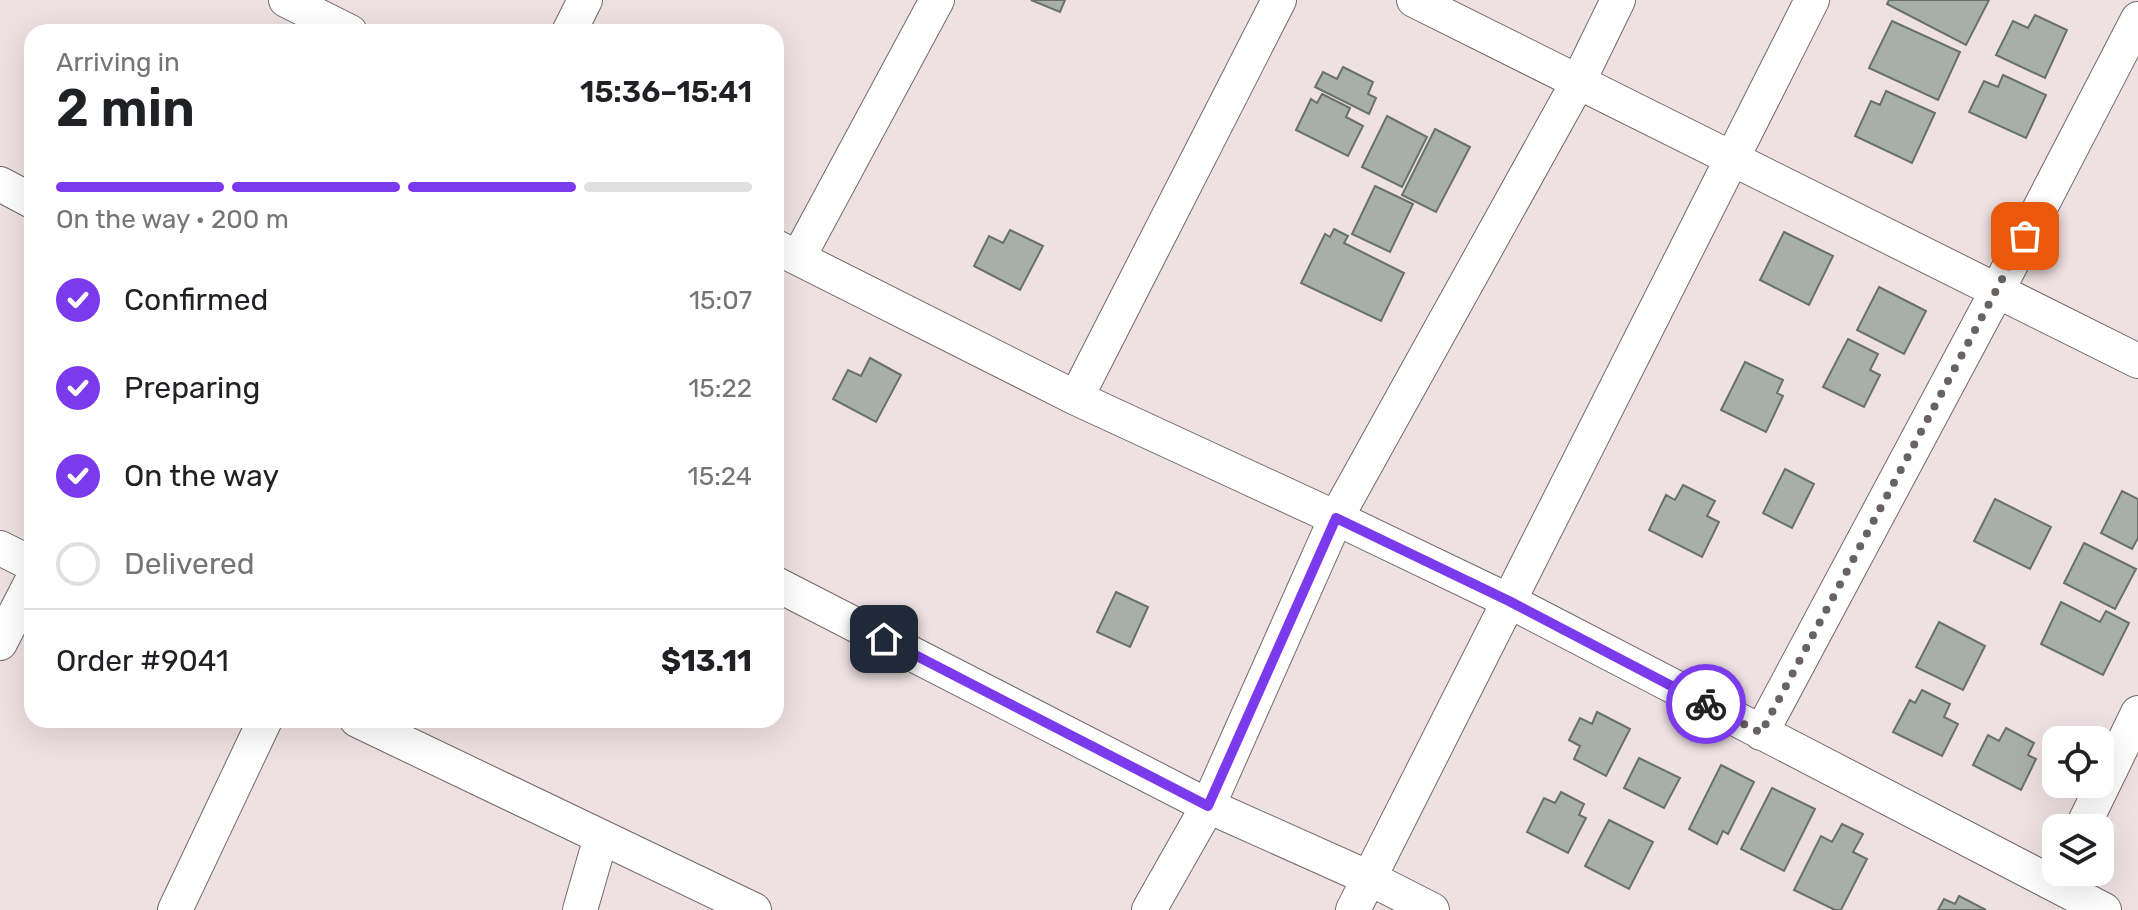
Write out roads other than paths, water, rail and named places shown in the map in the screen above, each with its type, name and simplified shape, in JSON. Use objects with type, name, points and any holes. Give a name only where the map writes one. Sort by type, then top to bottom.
[{"type":"street","points":[[286,0],[334,24]]},
{"type":"street","points":[[573,24],[585,0]]},
{"type":"street","points":[[937,0],[787,253],[1076,398],[1509,601],[1761,733],[2042,870]]},
{"type":"street","points":[[1076,398],[1279,0]]},
{"type":"street","points":[[1414,0],[2138,361]]},
{"type":"street","points":[[1149,910],[1208,806],[1336,518],[1578,82],[1618,0]]},
{"type":"street","points":[[1353,910],[1812,0]]},
{"type":"street","points":[[1761,733],[2138,19]]},
{"type":"street","points":[[0,184],[24,197]]},
{"type":"street","points":[[0,548],[24,560]]},
{"type":"street","points":[[784,588],[1208,806],[1369,878],[1432,910]]},
{"type":"street","points":[[0,643],[24,596]]},
{"type":"street","points":[[2089,814],[2138,713]]},
{"type":"street","points":[[175,910],[261,728]]},
{"type":"street","points":[[374,728],[754,910]]},
{"type":"street","points":[[580,910],[601,837]]},
{"type":"street","points":[[2070,886],[2104,910]]}]
